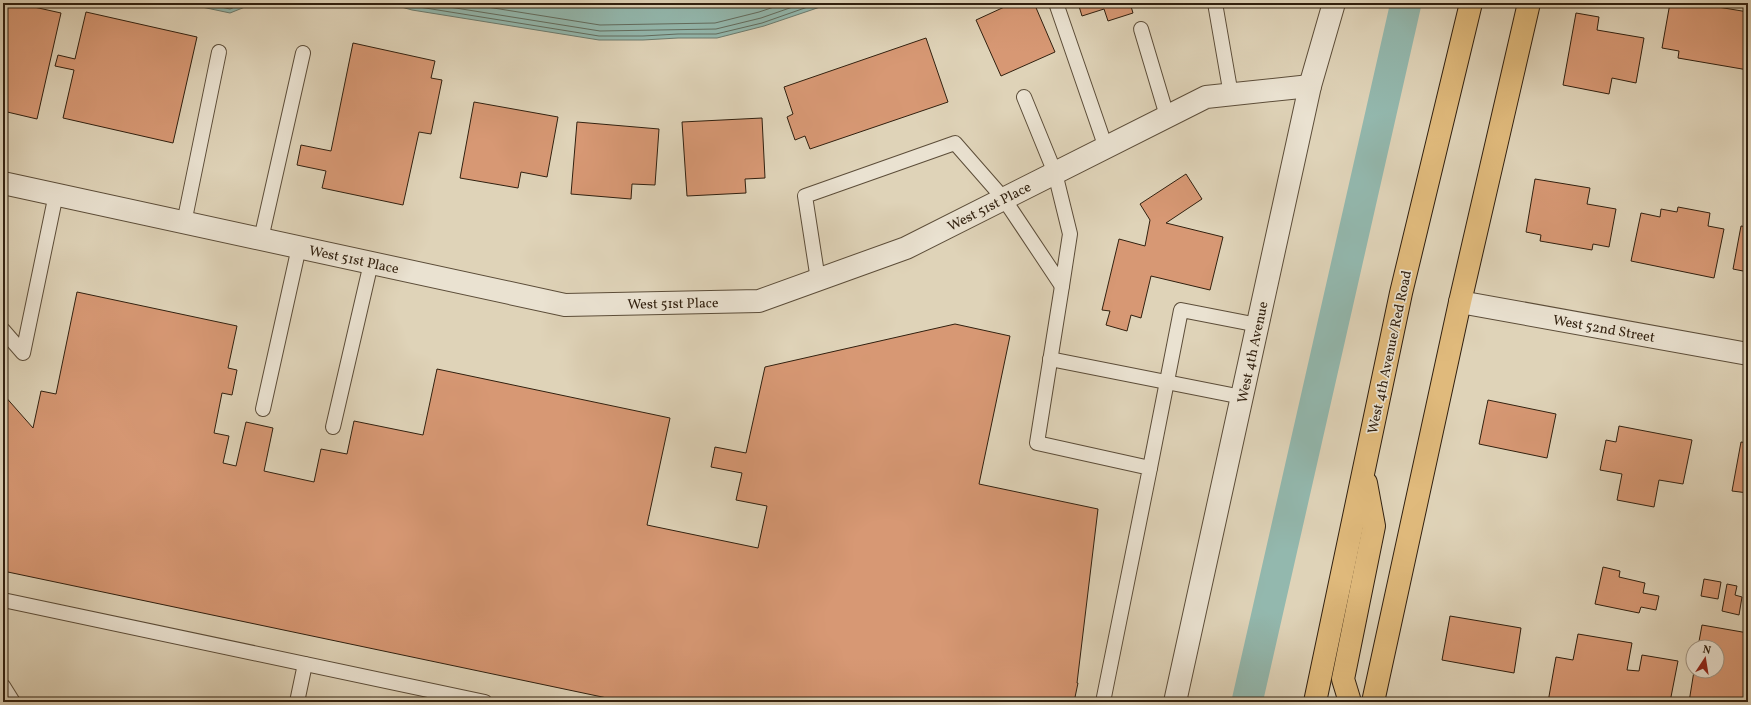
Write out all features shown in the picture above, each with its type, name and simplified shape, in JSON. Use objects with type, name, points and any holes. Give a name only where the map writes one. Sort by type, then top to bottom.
[{"type":"main road","name":"West 4th Avenue/Red Road","points":[[1315,702],[1401,293],[1471,3]]},
{"type":"main road","points":[[1373,702],[1460,302],[1529,3]]},
{"type":"main road","points":[[1350,702],[1343,679],[1374,526],[1364,470]]},
{"type":"street","name":"West 4th Avenue","points":[[1175,702],[1310,86],[1334,3]]},
{"type":"street","name":"West 51st Place","points":[[3,183],[565,305],[759,301],[906,248],[1206,97],[1310,86]]},
{"type":"street","name":"West 52nd Street","points":[[1460,302],[1748,354]]},
{"type":"lane","points":[[1056,3],[1106,148]]},
{"type":"lane","points":[[1215,3],[1231,94]]},
{"type":"lane","points":[[1141,29],[1167,116]]},
{"type":"lane","points":[[184,223],[219,52]]},
{"type":"lane","points":[[262,240],[303,52]]},
{"type":"lane","points":[[1024,97],[1056,173],[1070,234],[1037,443],[1150,468]]},
{"type":"lane","points":[[818,280],[805,196],[955,143],[1004,199],[1062,286]]},
{"type":"lane","points":[[3,330],[23,353],[56,194]]},
{"type":"lane","points":[[263,409],[299,248]]},
{"type":"lane","points":[[333,427],[371,263]]},
{"type":"lane","points":[[1103,702],[1181,310],[1258,325]]},
{"type":"lane","points":[[1050,359],[1242,397]]},
{"type":"lane","points":[[3,600],[484,702]]},
{"type":"lane","points":[[297,702],[305,664]]},
{"type":"lane","points":[[3,686],[13,702]]},
{"type":"water","points":[[183,3],[255,3],[230,13]]},
{"type":"water","points":[[387,3],[832,3],[764,26],[717,38],[599,40],[412,10]]},
{"type":"building","points":[[3,3],[16,3],[61,13],[37,119],[3,111]]},
{"type":"building","points":[[1013,3],[1034,3],[1055,52],[1001,76],[976,20]]},
{"type":"building","points":[[1078,3],[1130,3],[1133,13],[1108,21],[1104,9],[1082,16]]},
{"type":"building","points":[[1670,3],[1713,3],[1712,6],[1748,12],[1748,70],[1678,58],[1679,51],[1662,48]]},
{"type":"building","points":[[86,12],[197,37],[173,143],[63,118],[74,70],[55,66],[58,55],[75,59]]},
{"type":"building","points":[[1576,13],[1599,17],[1597,30],[1644,38],[1636,83],[1612,78],[1609,94],[1563,85]]},
{"type":"building","points":[[926,38],[948,102],[810,149],[805,136],[795,140],[787,117],[793,114],[784,87]]},
{"type":"building","points":[[353,43],[435,61],[431,78],[442,80],[431,134],[419,132],[403,205],[322,188],[326,171],[297,165],[301,145],[331,151]]},
{"type":"building","points":[[474,102],[558,117],[547,177],[521,172],[518,188],[460,178]]},
{"type":"building","points":[[762,118],[765,178],[745,179],[746,193],[687,196],[682,122]]},
{"type":"building","points":[[577,122],[659,129],[655,185],[632,184],[631,199],[571,194]]},
{"type":"building","points":[[1186,174],[1202,199],[1166,223],[1223,237],[1210,290],[1151,276],[1141,318],[1131,315],[1127,331],[1106,325],[1110,311],[1102,310],[1119,239],[1145,246],[1150,220],[1140,204]]},
{"type":"building","points":[[1535,179],[1590,188],[1587,204],[1616,209],[1609,247],[1593,244],[1592,250],[1540,241],[1541,235],[1526,232]]},
{"type":"building","points":[[1678,207],[1710,213],[1708,226],[1724,229],[1714,278],[1631,261],[1641,213],[1660,217],[1661,209],[1677,212]]},
{"type":"building","points":[[1741,226],[1748,227],[1748,272],[1733,269]]},
{"type":"building","points":[[77,292],[237,326],[228,368],[237,370],[232,395],[222,393],[214,433],[229,436],[223,463],[236,466],[246,422],[273,428],[264,471],[314,482],[321,449],[347,454],[354,421],[423,435],[437,369],[670,418],[647,525],[758,548],[767,506],[736,500],[742,473],[711,467],[715,447],[746,453],[765,367],[955,324],[1010,336],[979,484],[1098,509],[1078,683],[1074,702],[626,702],[3,571],[3,394],[33,428],[41,391],[56,394]]},
{"type":"building","points":[[1488,400],[1556,414],[1547,458],[1479,444]]},
{"type":"building","points":[[1619,426],[1692,440],[1683,484],[1659,480],[1654,507],[1617,500],[1622,474],[1600,470],[1606,440],[1616,442]]},
{"type":"building","points":[[1741,442],[1748,443],[1748,493],[1732,491]]},
{"type":"building","points":[[1603,567],[1620,571],[1619,577],[1645,583],[1643,593],[1659,596],[1656,610],[1641,607],[1639,613],[1595,604]]},
{"type":"building","points":[[1704,579],[1721,582],[1718,599],[1701,596]]},
{"type":"building","points":[[1727,584],[1737,586],[1735,595],[1742,597],[1739,615],[1722,611]]},
{"type":"building","points":[[1450,616],[1521,628],[1514,673],[1442,660]]},
{"type":"building","points":[[1702,625],[1748,633],[1748,702],[1689,702],[1693,679],[1725,679],[1725,639],[1699,639]]},
{"type":"building","points":[[1578,634],[1632,643],[1627,670],[1639,671],[1642,655],[1678,661],[1670,702],[1548,702],[1556,657],[1573,660]]},
{"type":"waterway","points":[[1247,702],[1406,3]]}]
